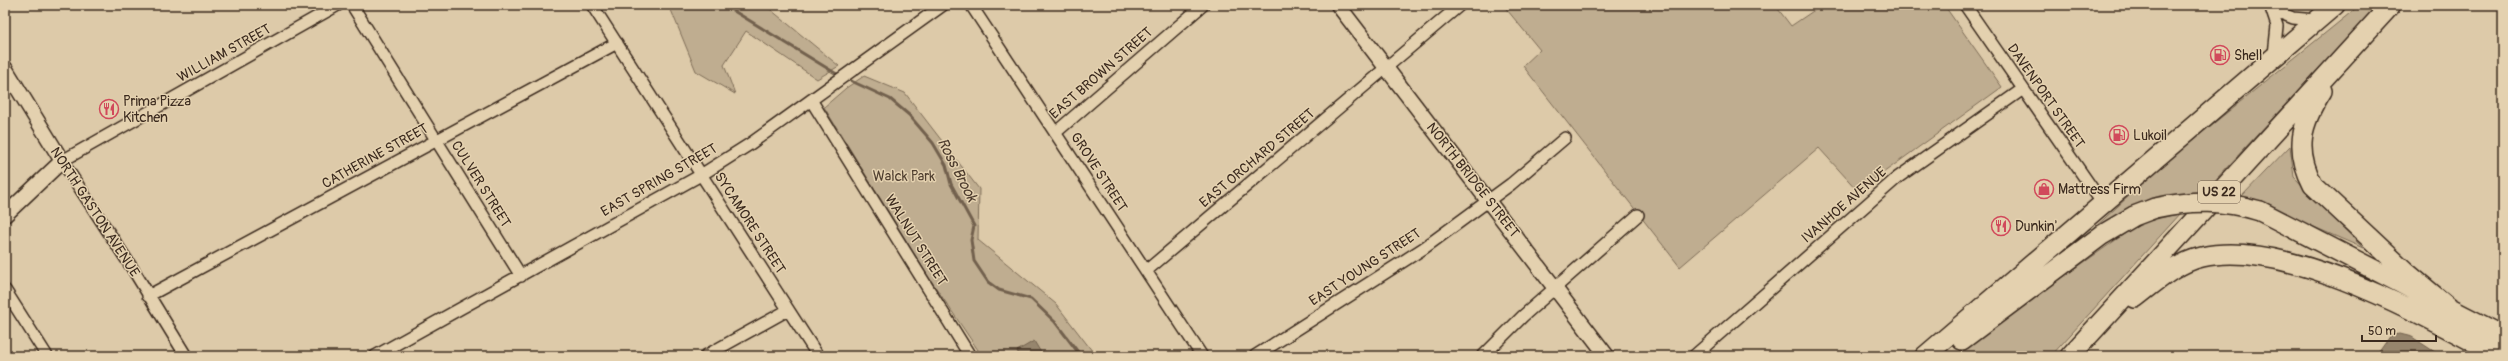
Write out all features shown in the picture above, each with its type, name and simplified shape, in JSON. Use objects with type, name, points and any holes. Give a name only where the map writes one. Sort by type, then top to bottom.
[{"type":"highway","points":[[1924,356],[2103,204],[2274,55],[2335,5]]},
{"type":"highway","name":"US 22","points":[[2070,356],[2391,5]]},
{"type":"highway","points":[[2343,56],[2311,108],[2303,128],[2301,143],[2305,171],[2313,185],[2322,196],[2449,308]]},
{"type":"highway","points":[[1940,356],[2102,235],[2134,216],[2155,208],[2195,201],[2226,203],[2260,211],[2503,336]]},
{"type":"highway","points":[[2095,329],[2178,266],[2201,258],[2229,253],[2259,255],[2320,272],[2380,296],[2500,356]]},
{"type":"street","name":"WILLIAM STREET","points":[[62,161],[338,5]]},
{"type":"street","name":"CULVER STREET","points":[[352,5],[435,141],[521,276]]},
{"type":"street","name":"SYCAMORE STREET","points":[[592,5],[818,356]]},
{"type":"street","name":"EAST SPRING STREET","points":[[375,356],[701,175],[811,100],[852,69],[943,5]]},
{"type":"street","name":"GROVE STREET","points":[[971,5],[1202,356]]},
{"type":"street","name":"EAST BROWN STREET","points":[[1055,133],[1203,5]]},
{"type":"street","name":"NORTH BRIDGE STREET","points":[[1338,5],[1607,356]]},
{"type":"street","name":"EAST ORCHARD STREET","points":[[1146,271],[1460,5]]},
{"type":"street","name":"DAVENPORT STREET","points":[[1965,5],[2103,204]]},
{"type":"street","points":[[2271,7],[2293,18],[2316,20]]},
{"type":"street","points":[[2271,7],[2277,26],[2274,55]]},
{"type":"street","name":"CATHERINE STREET","points":[[148,296],[617,43]]},
{"type":"street","name":"NORTH GASTON AVENUE","points":[[5,68],[62,161],[186,356]]},
{"type":"street","name":"IVANHOE AVENUE","points":[[1694,356],[1897,178],[2023,89]]},
{"type":"street","name":"WALNUT STREET","points":[[811,100],[970,356]]},
{"type":"street","name":"EAST YOUNG STREET","points":[[1255,356],[1424,248],[1489,201],[1565,138]]},
{"type":"street","points":[[5,216],[62,161]]},
{"type":"street","points":[[1483,356],[1555,288],[1638,215]]},
{"type":"street","points":[[5,290],[47,356]]},
{"type":"street","points":[[705,356],[788,310]]},
{"type":"green space","points":[[669,5],[765,5],[839,66],[817,79],[746,31],[724,65],[735,94],[696,71]]},
{"type":"green space","points":[[1503,5],[1775,5],[1791,26],[1822,5],[1944,5],[2002,87],[1858,191],[1819,148],[1680,267],[1523,66],[1540,50]]},
{"type":"green space","points":[[2360,5],[2378,5],[2205,191],[2151,198],[2093,229],[2167,161]]},
{"type":"green space","name":"Walck Park","points":[[864,76],[905,93],[979,189],[978,240],[1056,304],[1096,356],[982,356],[928,276],[824,107],[846,88]]},
{"type":"green space","points":[[2290,146],[2294,177],[2363,248],[2242,196]]},
{"type":"green space","points":[[2181,213],[2051,356],[1955,356],[1986,331],[2140,223]]},
{"type":"shaded area","points":[[2400,334],[2412,337],[2441,356],[2376,356],[2391,335]]},
{"type":"shaded area","points":[[1034,341],[1043,356],[1020,356],[1017,351]]},
{"type":"waterway","name":"Ross Brook","points":[[724,5],[840,76]]},
{"type":"waterway","name":"Ross Brook","points":[[847,79],[890,99],[909,115],[933,143],[946,165],[951,184],[974,226],[971,240],[974,261],[988,282],[999,290],[1031,299],[1055,322],[1081,356]]},
{"type":"place","name":"Shell","points":[[2220,55]]},
{"type":"place","name":"Prima Pizza Kitchen","points":[[109,109]]},
{"type":"place","name":"Lukoil","points":[[2119,135]]},
{"type":"place","name":"Mattress Firm","points":[[2044,189]]},
{"type":"place","name":"Dunkin'","points":[[2001,226]]}]
